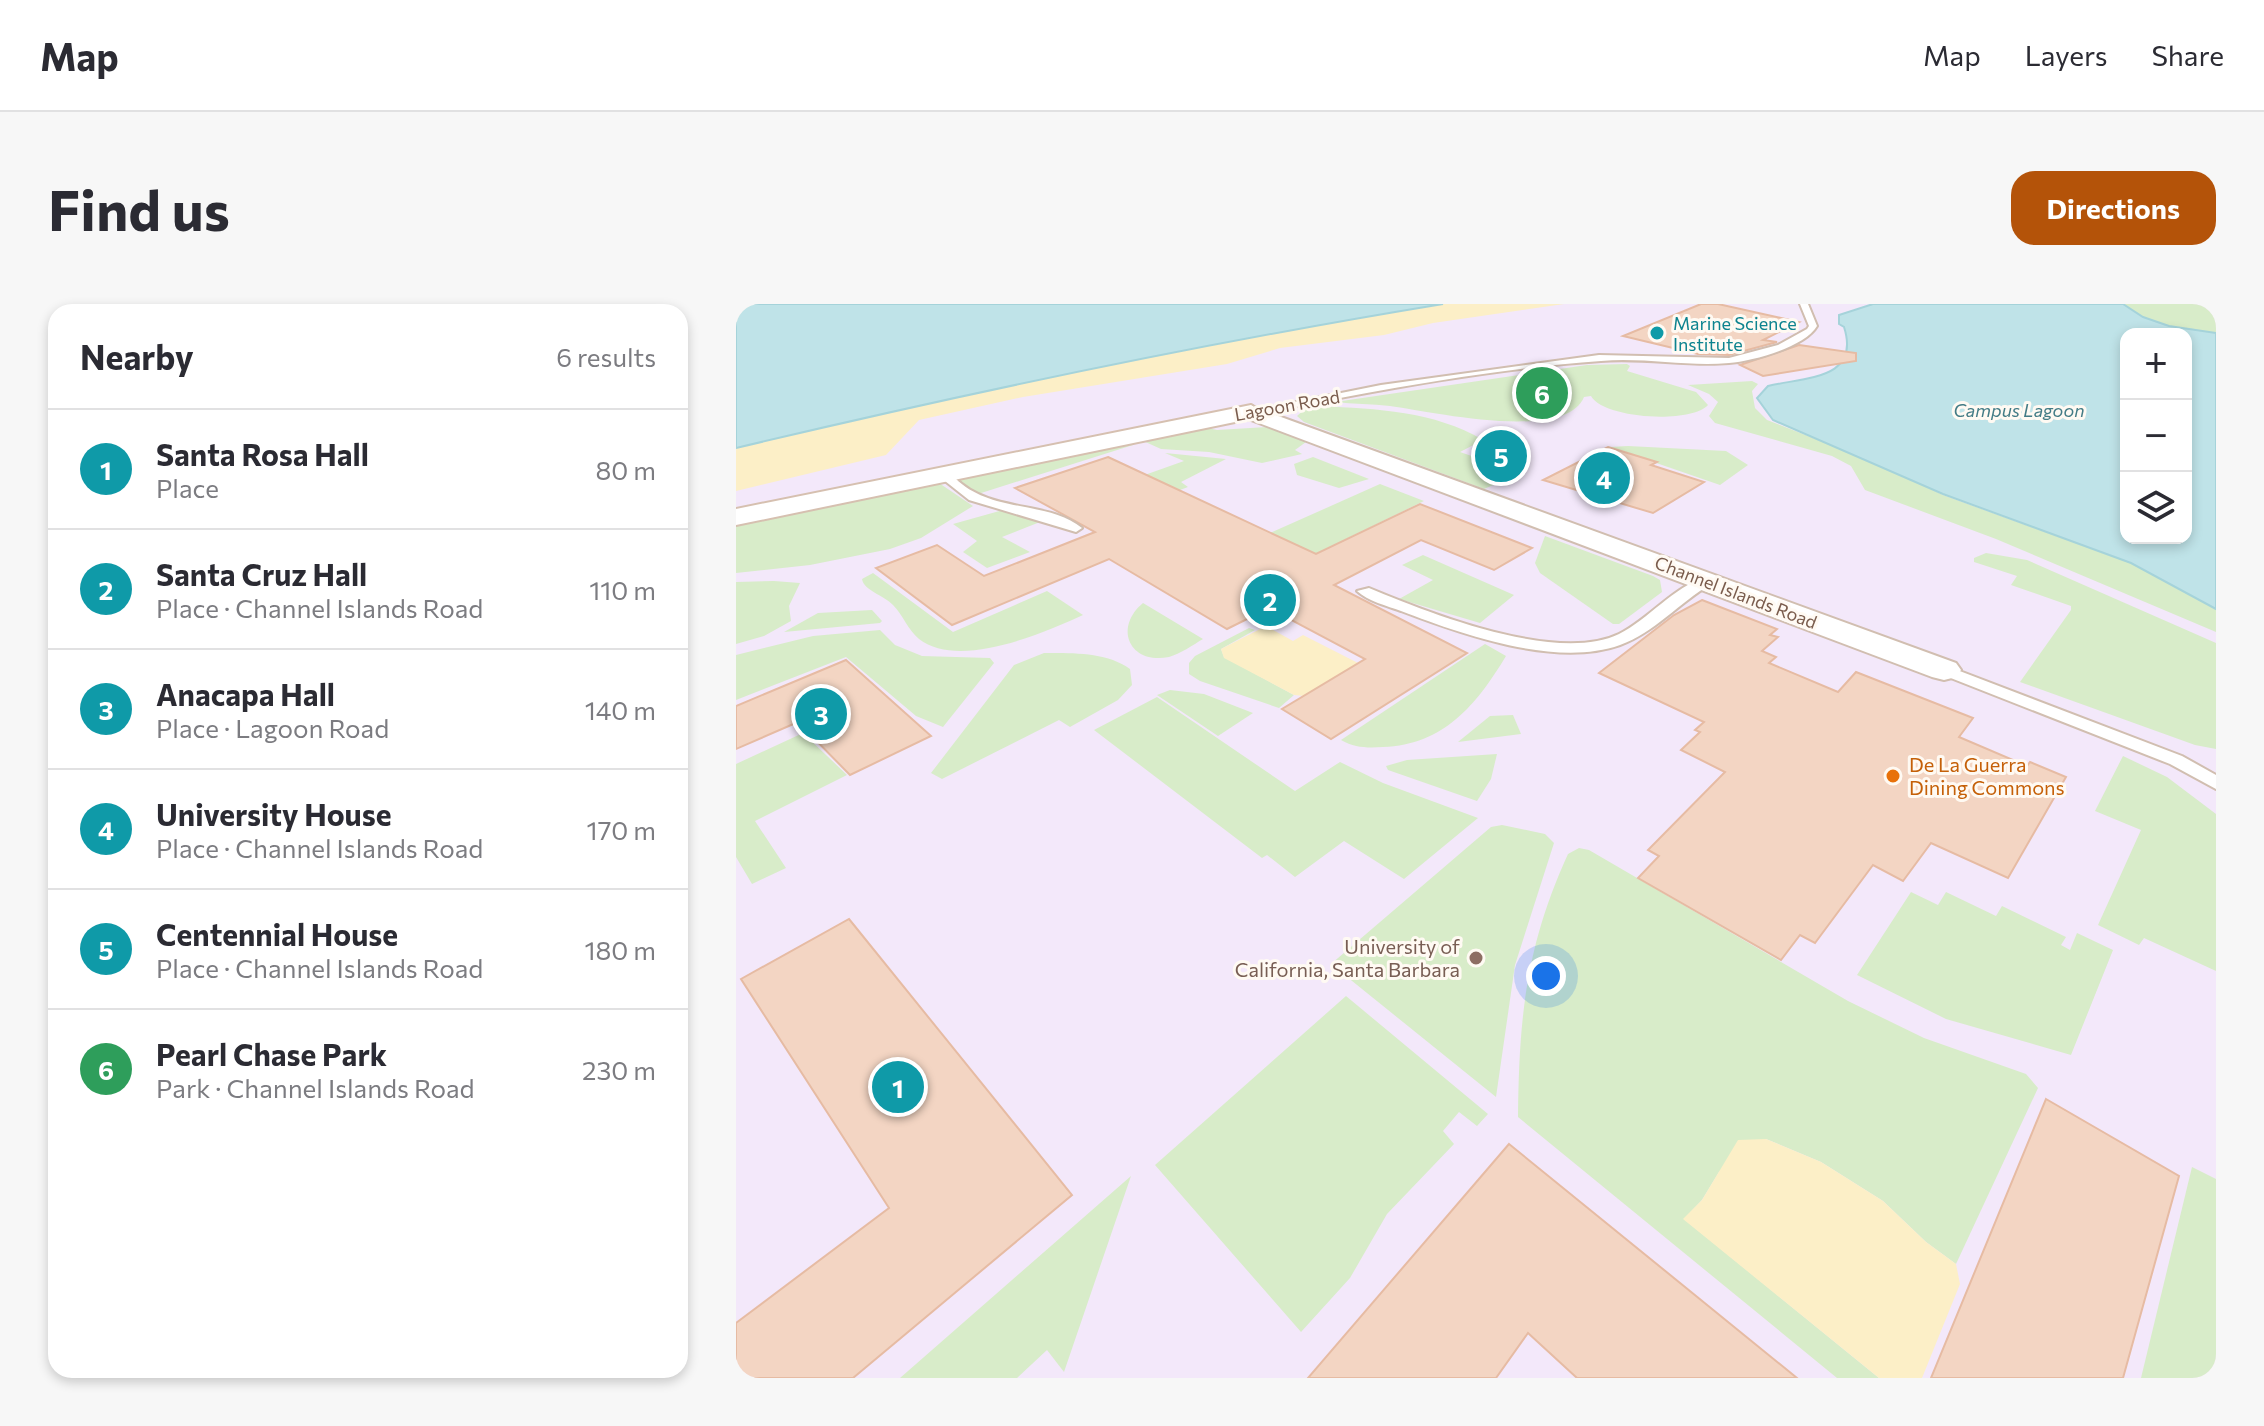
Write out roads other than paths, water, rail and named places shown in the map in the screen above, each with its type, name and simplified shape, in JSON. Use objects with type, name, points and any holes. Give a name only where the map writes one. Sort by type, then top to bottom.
[{"type":"street","name":"Lagoon Road","points":[[736,517],[1251,412]]},
{"type":"street","name":"Channel Islands Road","points":[[1251,412],[1944,670]]},
{"type":"lane","name":"Lagoon Road","points":[[1251,412],[1346,394],[1603,358],[1699,363],[1744,360],[1810,331],[1813,326],[1804,304]]},
{"type":"lane","points":[[951,472],[949,479],[964,495],[1054,517],[1076,528]]},
{"type":"lane","points":[[1364,591],[1416,614],[1471,630],[1520,640],[1589,647],[1624,638],[1706,581]]},
{"type":"lane","name":"Channel Islands Road","points":[[1944,670],[2176,760],[2216,783]]},
{"type":"water","points":[[736,304],[1443,304],[1088,370],[736,448]]},
{"type":"water","name":"Campus Lagoon","points":[[1873,304],[2123,304],[2143,317],[2182,328],[2120,328],[2120,544],[2192,544],[2192,329],[2216,333],[2216,609],[2131,563],[1943,494],[1773,420],[1757,398],[1768,386],[1813,377],[1837,367],[1844,357],[1847,344],[1844,327],[1839,324],[1839,315]]},
{"type":"place","name":"Marine Science Institute","points":[[1657,333]]},
{"type":"place","name":"Pearl Chase Park","points":[[1542,393]]},
{"type":"place","name":"Centennial House","points":[[1501,456]]},
{"type":"place","name":"University House","points":[[1604,478]]},
{"type":"place","name":"Santa Cruz Hall","points":[[1270,600]]},
{"type":"place","name":"Anacapa Hall","points":[[821,714]]},
{"type":"place","name":"De La Guerra Dining Commons","points":[[1893,776]]},
{"type":"place","name":"University of California, Santa Barbara","points":[[1476,958]]},
{"type":"place","name":"Santa Rosa Hall","points":[[898,1087]]}]
